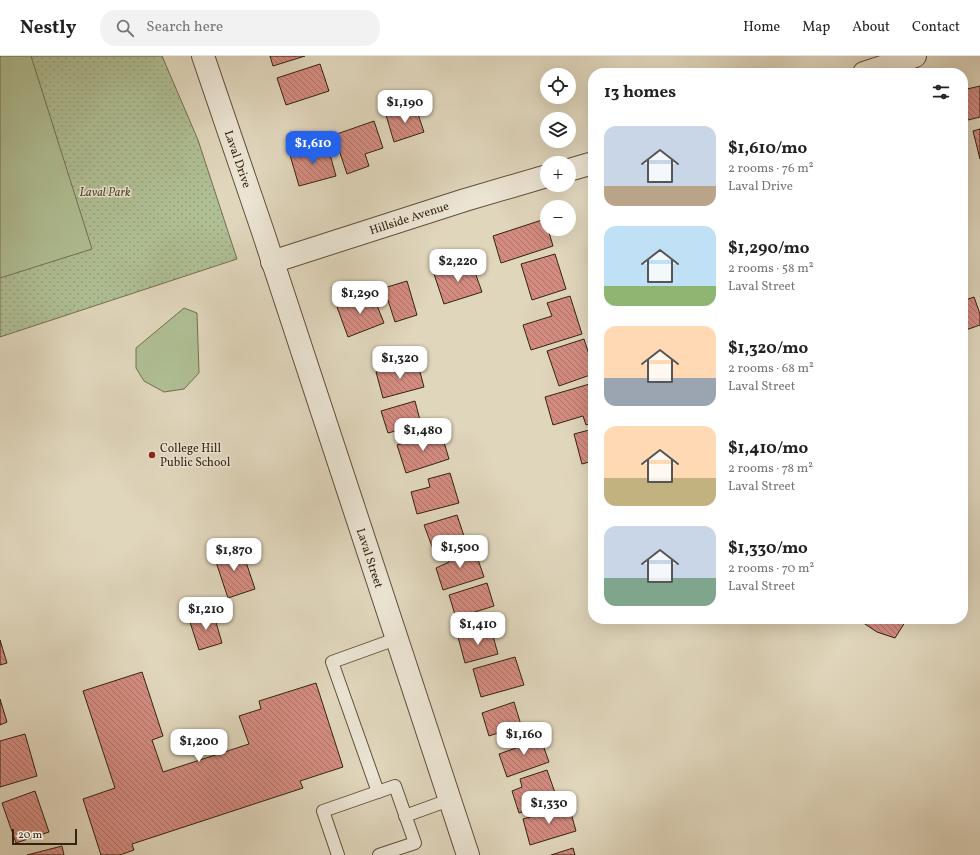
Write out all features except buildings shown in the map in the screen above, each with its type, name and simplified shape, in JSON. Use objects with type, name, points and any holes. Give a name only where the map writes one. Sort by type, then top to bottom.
[{"type":"street","name":"Laval Drive","points":[[204,56],[272,262]]},
{"type":"street","points":[[883,68],[915,56]]},
{"type":"street","name":"Hillside Avenue","points":[[272,262],[465,200],[540,178]]},
{"type":"street","name":"Laval Street","points":[[272,262],[468,855]]},
{"type":"lane","points":[[378,792],[332,662],[396,639]]},
{"type":"lane","points":[[338,855],[323,811],[395,786],[415,843],[379,855]]},
{"type":"lane","points":[[405,816],[449,800]]},
{"type":"green space","name":"Laval Park","points":[[0,56],[162,56],[198,140],[237,259],[0,337]]},
{"type":"green space","points":[[0,56],[31,56],[92,249],[0,278]]},
{"type":"green space","points":[[184,308],[197,313],[199,373],[184,389],[164,392],[144,381],[136,368],[136,348]]},
{"type":"place","name":"College Hill Public School","points":[[152,455]]}]
